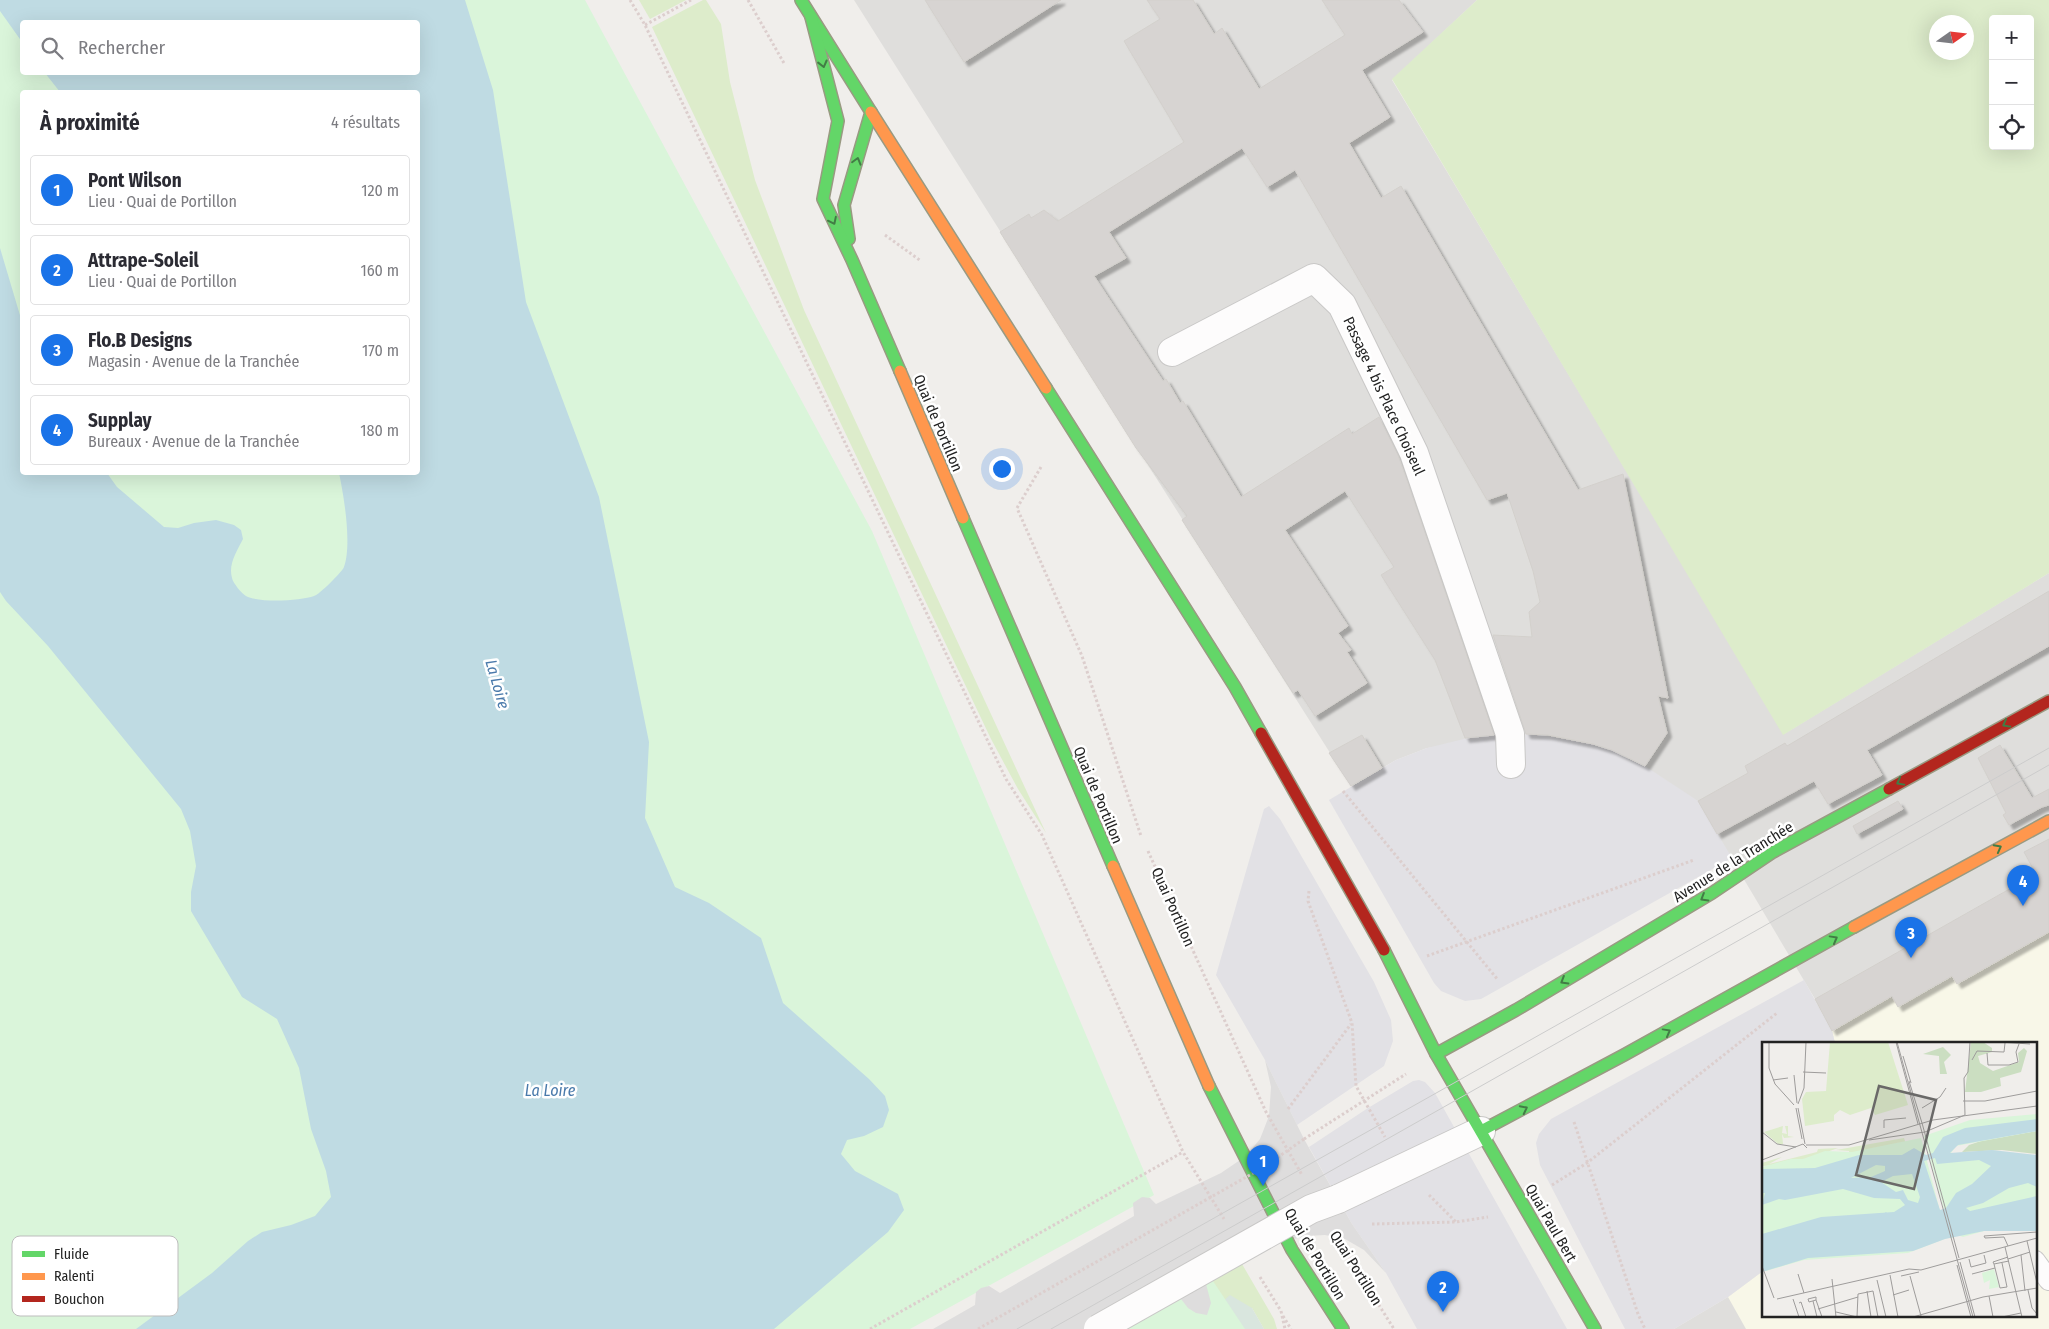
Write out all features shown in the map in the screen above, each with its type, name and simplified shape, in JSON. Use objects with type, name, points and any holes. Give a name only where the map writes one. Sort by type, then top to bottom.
[{"type":"main road","name":"Quai de Portillon","points":[[801,0],[1235,686],[1380,942],[1436,1054]]},
{"type":"main road","name":"Quai de Portillon","points":[[811,17],[838,121],[823,199],[852,260],[1199,1067],[1292,1250],[1343,1329]]},
{"type":"main road","name":"Quai de Portillon","points":[[852,260],[844,205],[871,112]]},
{"type":"main road","name":"Avenue de la Tranchée","points":[[1436,1054],[1516,1010],[1712,893],[1772,852],[2049,701]]},
{"type":"main road","points":[[1480,1131],[1577,1081],[1955,870],[2049,821]]},
{"type":"main road","name":"Quai Paul Bert","points":[[1436,1054],[1595,1329]]},
{"type":"street","name":"Passage 4 bis Place Choiseul","points":[[1172,352],[1314,278],[1342,305],[1414,453],[1510,734],[1511,764]]},
{"type":"street","points":[[1098,1329],[1312,1209],[1480,1131]]},
{"type":"lane","points":[[2036,1262],[2049,1280]]},
{"type":"path","points":[[630,0],[645,25],[1006,779],[1042,835],[1183,1152],[1229,1228]]},
{"type":"path","points":[[645,25],[691,0]]},
{"type":"path","points":[[1041,467],[1016,508],[1082,656],[1141,836]]},
{"type":"path","points":[[1343,791],[1464,942],[1503,986]]},
{"type":"path","name":"Quai Portillon","points":[[1145,845],[1266,1112],[1303,1178]]},
{"type":"path","points":[[1420,959],[1702,856]]},
{"type":"path","points":[[1308,901],[1352,1023],[1356,1086],[1368,1108]]},
{"type":"path","points":[[1551,1186],[1587,1163],[1784,1008]]},
{"type":"path","points":[[1288,1109],[1352,1023]]},
{"type":"path","points":[[978,1329],[1264,1167],[1436,1054]]},
{"type":"path","points":[[1573,1118],[1638,1314],[1645,1329]]},
{"type":"path","points":[[870,1329],[1183,1152]]},
{"type":"path","points":[[1371,1224],[1456,1222],[1493,1216]]},
{"type":"path","name":"Quai Portillon","points":[[1335,1235],[1394,1329]]},
{"type":"path","points":[[1255,1269],[1291,1329]]},
{"type":"path","points":[[1281,1311],[1285,1329]]},
{"type":"shaded area","points":[[854,0],[1477,0],[1392,80],[1784,734],[2049,573],[2049,1329],[1674,1329],[1728,1297],[1762,1272],[1762,1316],[2036,1316],[2036,1042],[1835,1042],[1832,1031],[1815,999],[1717,834],[1630,758],[1612,750],[1592,744],[1542,735],[1427,748],[1396,760],[1351,786]]},
{"type":"shaded area","points":[[1510,734],[1542,735],[1592,744],[1612,750],[1645,766],[1698,801],[1732,858],[1481,999],[1465,1001],[1441,991],[1434,983],[1329,800],[1396,760],[1427,748],[1472,737]]},
{"type":"shaded area","points":[[1269,806],[1280,819],[1374,982],[1391,1020],[1393,1041],[1384,1066],[1297,1125],[1265,1060],[1216,975],[1264,809]]},
{"type":"shaded area","points":[[2049,923],[2049,1329],[1746,1329],[1728,1297],[1762,1272],[1762,1316],[2036,1316],[2036,1042],[1835,1042],[1832,1031],[1891,996],[1898,1007],[1952,976],[1957,983]]},
{"type":"shaded area","points":[[1804,980],[1832,1031],[1835,1042],[1762,1042],[1762,1272],[1728,1297],[1674,1329],[1625,1329],[1540,1165],[1536,1143],[1539,1134],[1551,1119]]},
{"type":"shaded area","points":[[1413,1081],[1425,1082],[1435,1093],[1567,1329],[1417,1329],[1386,1273],[1352,1224],[1309,1147],[1368,1108]]},
{"type":"shaded area","points":[[1230,1295],[1252,1308],[1264,1329],[1150,1329],[1207,1315]]},
{"type":"green space","points":[[0,0],[585,0],[872,531],[1154,1195],[910,1329],[0,1329]]},
{"type":"green space","points":[[639,0],[686,0],[650,19]]},
{"type":"green space","points":[[706,0],[721,24],[730,82],[755,180],[804,310],[1046,833],[1018,789],[991,739],[652,27]]},
{"type":"green space","points":[[1477,0],[2049,0],[2049,573],[1783,735],[1392,79]]},
{"type":"green space","points":[[1201,1263],[1245,1329],[1083,1329]]},
{"type":"green space","points":[[1242,1264],[1274,1319],[1277,1329],[1264,1329],[1252,1308],[1127,1329]]},
{"type":"water","name":"La Loire","points":[[0,0],[465,0],[493,90],[526,302],[599,497],[649,742],[645,818],[675,887],[709,903],[761,938],[783,1003],[869,1079],[885,1096],[889,1110],[883,1127],[864,1136],[847,1140],[841,1154],[855,1171],[898,1194],[904,1210],[888,1232],[774,1329],[136,1329],[154,1316],[178,1316],[178,1298],[212,1273],[248,1241],[262,1232],[291,1225],[315,1216],[331,1197],[326,1171],[311,1129],[299,1068],[277,1019],[242,997],[191,911],[191,892],[196,866],[190,831],[181,809],[48,646],[0,592],[0,248],[20,315],[20,475],[108,475],[117,487],[164,527],[178,528],[194,523],[216,520],[234,525],[241,530],[243,539],[234,558],[231,573],[234,583],[244,595],[260,600],[280,600],[308,598],[317,595],[342,570],[346,558],[346,520],[339,475],[420,475],[420,90],[58,90],[47,75],[420,75],[420,20],[20,20],[20,39],[0,11]]},
{"type":"pier","points":[[1265,1060],[1304,1139],[1352,1224],[1386,1273],[1364,1250],[1345,1239],[1325,1235],[1306,1236],[1282,1242],[1206,1284],[1211,1303],[1207,1315],[1196,1313],[1188,1308],[1181,1299],[1127,1329],[933,1329],[975,1305],[976,1292],[981,1288],[989,1286],[1000,1293],[1134,1216],[1133,1203],[1142,1197],[1150,1198],[1156,1204],[1221,1173],[1246,1156],[1260,1139],[1269,1116],[1271,1087]]},
{"type":"building","points":[[925,0],[1061,0],[964,62]]},
{"type":"building","points":[[1147,0],[1193,0],[1214,34],[1222,28],[1259,89],[1345,35],[1322,0],[1399,0],[1423,32],[1362,70],[1390,117],[1349,143],[1381,198],[1401,186],[1578,490],[1623,474],[1668,698],[1658,696],[1667,733],[1645,766],[1612,750],[1593,744],[1548,735],[1526,734],[1493,635],[1532,637],[1529,612],[1540,602],[1533,571],[1507,493],[1487,500],[1295,170],[1267,187],[1242,148],[1109,232],[1126,258],[1094,276],[1163,381],[1166,379],[1180,403],[1183,401],[1241,497],[1349,428],[1352,434],[1379,417],[1398,455],[1494,735],[1465,738],[1435,660],[1381,575],[1394,567],[1345,491],[1285,530],[1348,626],[1338,633],[1351,650],[1347,652],[1367,683],[1315,716],[1298,690],[1293,693],[1182,520],[1187,516],[1136,448],[1000,232],[1029,214],[1031,218],[1044,210],[1058,221],[1184,142],[1124,41],[1160,19]]},
{"type":"building","points":[[2049,591],[2049,646],[1867,750],[1882,775],[1828,804],[1814,781],[1717,834],[1698,801],[1748,773],[1745,766],[1785,743],[1787,746]]},
{"type":"building","points":[[1362,735],[1382,768],[1351,786],[1329,753]]},
{"type":"building","points":[[2000,745],[2032,798],[2049,789],[2049,805],[2009,825],[2003,815],[2006,813],[1978,758]]},
{"type":"building","points":[[1898,801],[1903,809],[1857,834],[1853,826]]},
{"type":"building","points":[[2049,839],[2049,932],[1957,984],[1952,976],[1898,1007],[1892,996],[1832,1031],[1815,999],[2036,874],[2024,852]]},
{"type":"tram line","points":[[1017,1329],[2049,748]]},
{"type":"tram line","points":[[1051,1329],[2049,765]]},
{"type":"traffic: fast","points":[[801,0],[871,112],[844,205],[849,239]]},
{"type":"traffic: fast","points":[[811,17],[838,121],[823,199],[852,260],[900,371]]},
{"type":"traffic: fast","points":[[1046,388],[1235,687],[1261,733]]},
{"type":"traffic: fast","points":[[963,518],[1113,866]]},
{"type":"traffic: fast","points":[[1436,1054],[1516,1010],[1712,893],[1773,852],[1889,789]]},
{"type":"traffic: fast","points":[[1481,1131],[1624,1055],[1854,927]]},
{"type":"traffic: fast","points":[[1384,950],[1436,1054],[1595,1329]]},
{"type":"traffic: fast","points":[[1209,1086],[1292,1250],[1343,1329]]},
{"type":"traffic: slow","points":[[871,112],[1046,388]]},
{"type":"traffic: slow","points":[[900,371],[963,518]]},
{"type":"traffic: slow","points":[[1854,927],[2049,821]]},
{"type":"traffic: slow","points":[[1113,866],[1209,1086]]},
{"type":"traffic: jam","points":[[1889,789],[2049,701]]},
{"type":"traffic: jam","points":[[1261,733],[1384,950]]},
{"type":"place","name":"Supplay","points":[[2023,906]]},
{"type":"place","name":"Flo.B Designs","points":[[1911,958]]},
{"type":"place","name":"Pont Wilson","points":[[1263,1186]]},
{"type":"place","name":"Attrape-Soleil","points":[[1443,1312]]}]
